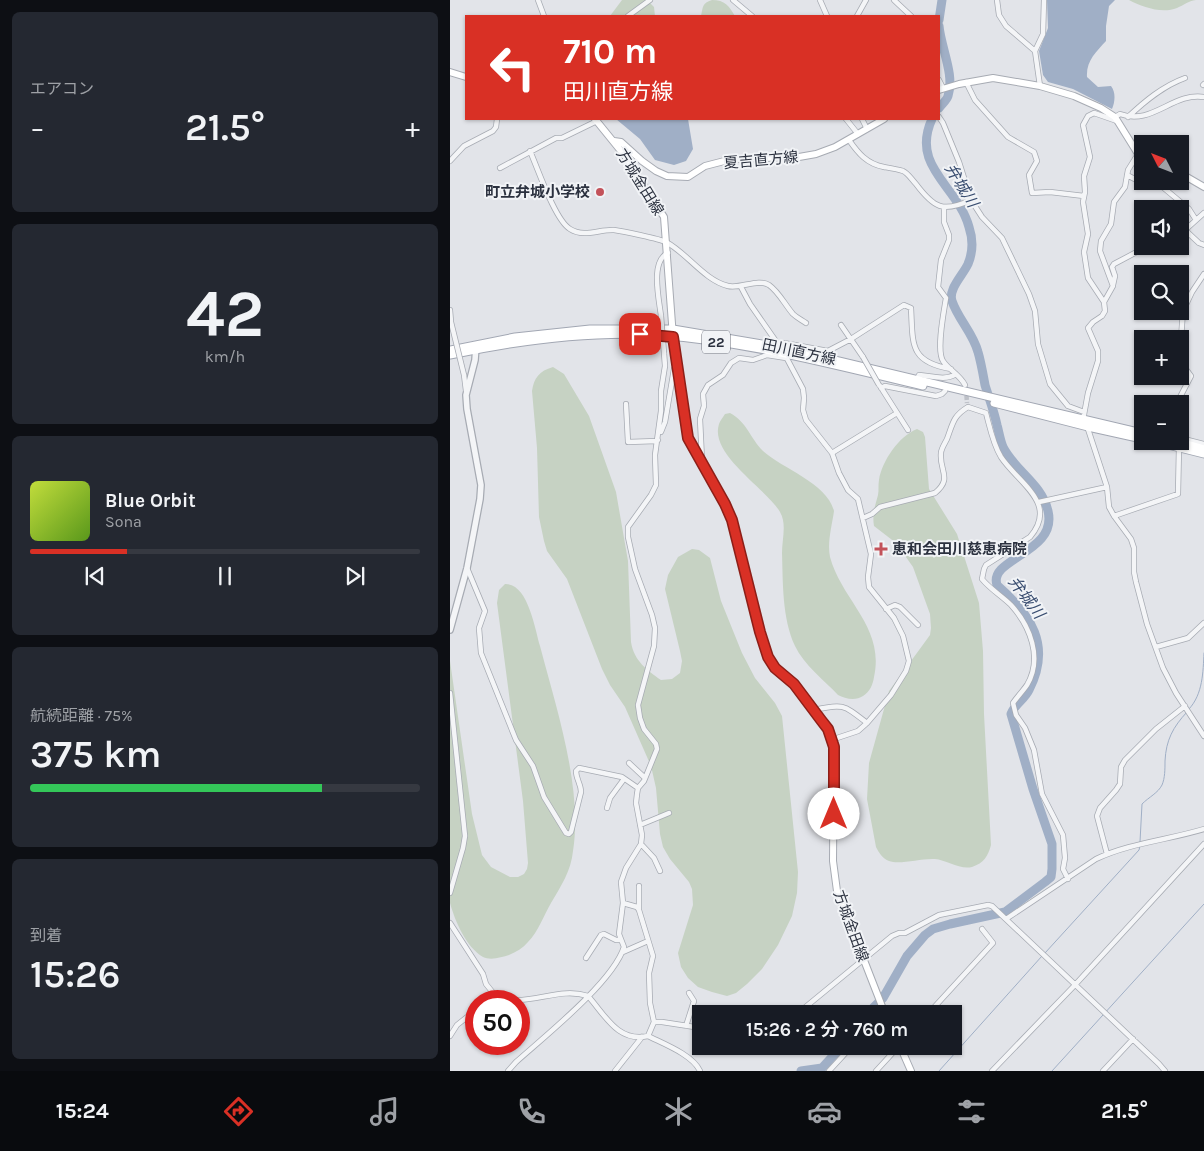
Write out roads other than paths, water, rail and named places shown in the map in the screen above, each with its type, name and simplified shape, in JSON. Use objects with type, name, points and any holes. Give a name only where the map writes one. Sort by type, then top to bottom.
[{"type":"main road","points":[[450,72],[465,77]]},
{"type":"main road","points":[[941,89],[993,78],[1040,86],[1074,96],[1101,108],[1116,119],[1134,146]]},
{"type":"main road","name":"夏吉直方線","points":[[596,120],[614,141],[622,142],[656,171],[667,176],[679,178],[688,177],[705,166],[732,159],[799,157],[816,154],[849,140],[882,120]]},
{"type":"main road","name":"方城金田線","points":[[614,141],[664,217],[673,333],[688,438],[732,520],[768,657],[775,668],[794,684],[828,729],[834,747],[833,861],[836,891],[880,1005]]},
{"type":"main road","points":[[1189,178],[1204,187]]},
{"type":"main road","name":"田川直方線","points":[[450,350],[476,347],[540,334],[590,329],[673,333],[784,352],[918,379],[1088,427],[1134,437]]},
{"type":"main road","name":"田川直方線","points":[[450,355],[476,347]]},
{"type":"main road","name":"田川直方線","points":[[784,352],[945,391],[978,396]]},
{"type":"main road","name":"田川直方線","points":[[1009,404],[1083,416],[1134,432]]},
{"type":"main road","points":[[1189,445],[1204,449]]},
{"type":"main road","points":[[1189,447],[1204,454]]},
{"type":"main road","points":[[903,1055],[911,1071]]},
{"type":"street","points":[[538,0],[544,15]]},
{"type":"street","points":[[629,15],[650,0]]},
{"type":"street","points":[[733,0],[751,15]]},
{"type":"street","points":[[820,0],[828,15]]},
{"type":"street","points":[[858,15],[866,0]]},
{"type":"street","points":[[894,0],[910,15]]},
{"type":"street","points":[[997,0],[999,15],[1006,26],[1035,51]]},
{"type":"street","points":[[1040,86],[1035,51],[1043,34],[1044,0]]},
{"type":"street","points":[[1128,117],[1143,102],[1158,91],[1185,78]]},
{"type":"street","points":[[963,83],[975,100],[1008,137],[1034,152],[1037,161],[1029,176],[1032,193],[1050,192],[1084,196]]},
{"type":"street","points":[[1083,416],[1098,361],[1098,351],[1088,328],[1105,311],[1104,302],[1088,278],[1084,252],[1088,234],[1083,202],[1084,176],[1090,156],[1083,125],[1084,120],[1094,113],[1116,119],[1120,114],[1133,118],[1142,117],[1184,98],[1204,97]]},
{"type":"street","points":[[940,118],[959,162],[971,200],[982,217],[1002,238],[1029,294],[1034,311],[1038,344],[1050,384],[1068,406],[1083,416],[1088,427],[1107,487],[1109,507],[1131,539],[1134,548],[1135,576],[1147,624],[1163,668],[1176,693],[1204,736]]},
{"type":"street","points":[[450,161],[468,143],[493,131],[496,127],[497,120]]},
{"type":"street","points":[[500,168],[556,138],[562,138],[596,120]]},
{"type":"street","points":[[847,120],[858,134]]},
{"type":"street","points":[[862,120],[867,129]]},
{"type":"street","points":[[849,140],[860,156],[870,163],[904,171],[933,203],[944,208],[951,208],[971,200]]},
{"type":"street","points":[[530,152],[550,197],[565,225],[570,230],[577,233],[614,230],[666,242],[717,282],[728,286],[742,287],[759,282],[768,285],[794,315],[806,323]]},
{"type":"street","points":[[1113,286],[1100,250],[1101,241],[1111,224],[1114,202],[1125,187],[1128,170],[1134,162]]},
{"type":"street","points":[[1127,175],[1148,186],[1160,184],[1188,209],[1196,220]]},
{"type":"street","points":[[944,208],[944,222],[949,240],[941,260],[938,287],[946,298],[941,327],[941,357],[965,385]]},
{"type":"street","points":[[1189,226],[1204,213]]},
{"type":"street","points":[[1189,236],[1204,245]]},
{"type":"street","points":[[508,1071],[588,996],[611,971],[623,952],[624,947],[619,934],[623,903],[622,875],[641,844],[636,803],[638,788],[645,778],[657,749],[644,728],[638,706],[654,646],[655,628],[635,569],[628,537],[628,527],[656,485],[655,456],[662,411],[661,391],[665,366],[656,267],[664,254],[668,253]]},
{"type":"street","points":[[1104,302],[1113,286],[1115,276],[1112,267],[1114,264],[1134,253]]},
{"type":"street","points":[[1182,330],[1183,311],[1192,292],[1204,274]]},
{"type":"street","points":[[742,287],[750,304],[784,352],[803,389],[803,410],[806,420],[832,453],[839,473],[848,490],[858,499],[871,554],[868,577],[869,587],[894,618],[902,636],[909,661],[906,670],[891,695],[867,723],[858,731],[831,740]]},
{"type":"street","points":[[784,352],[784,343],[828,351],[851,340],[904,305],[908,305],[911,308],[912,344],[925,361],[934,366],[951,369]]},
{"type":"street","points":[[450,310],[451,322],[464,375],[467,409],[481,485],[477,519],[450,630]]},
{"type":"street","points":[[841,325],[908,430]]},
{"type":"street","points":[[466,395],[475,360],[476,347]]},
{"type":"street","points":[[702,462],[700,419],[704,406],[703,394],[708,385],[722,375],[730,363],[739,358],[744,357],[753,360],[784,352]]},
{"type":"street","points":[[657,441],[665,422],[674,369],[678,367]]},
{"type":"street","points":[[918,379],[919,374],[950,378],[956,374]]},
{"type":"street","points":[[880,387],[885,386],[936,396],[945,391]]},
{"type":"street","points":[[626,404],[628,442],[657,441]]},
{"type":"street","points":[[863,518],[872,514],[880,507],[935,493],[941,488],[944,484],[945,475],[941,453],[953,420],[968,405],[986,414],[996,446],[1002,458],[1040,502],[1040,524],[1035,532],[986,565],[982,579],[1010,605],[1031,637],[1034,651],[1033,669],[1027,685],[1013,703],[1016,715],[1025,728],[1034,750],[1042,794],[1063,835],[1065,858],[1063,869],[1068,879]]},
{"type":"street","points":[[832,453],[897,413]]},
{"type":"street","points":[[1189,443],[1204,444]]},
{"type":"street","points":[[1114,516],[1178,494],[1179,450]]},
{"type":"street","points":[[1040,502],[1107,487]]},
{"type":"street","points":[[466,568],[485,611],[479,628],[481,653],[516,740],[532,766],[544,797],[566,833],[569,834],[571,832],[581,792],[576,771],[579,768],[622,777],[638,788]]},
{"type":"street","points":[[886,609],[895,605],[900,607],[918,625]]},
{"type":"street","points":[[1156,647],[1188,638],[1204,623]]},
{"type":"street","points":[[450,692],[465,836],[450,893]]},
{"type":"street","points":[[814,710],[833,705],[842,706],[867,723]]},
{"type":"street","points":[[1107,854],[1097,816],[1100,808],[1120,784],[1121,767],[1156,729],[1185,706]]},
{"type":"street","points":[[629,763],[645,778]]},
{"type":"street","points":[[607,808],[610,798],[624,779]]},
{"type":"street","points":[[640,825],[669,813]]},
{"type":"street","points":[[1006,919],[1096,859],[1124,847],[1180,837],[1204,829]]},
{"type":"street","points":[[641,844],[654,858],[660,871]]},
{"type":"street","points":[[992,1071],[1074,986],[1204,844]]},
{"type":"street","points":[[639,886],[639,910],[653,956],[649,973],[650,1003],[654,1022],[648,1036]]},
{"type":"street","points":[[623,903],[637,907],[639,910]]},
{"type":"street","points":[[808,1005],[892,936],[898,933],[905,933],[939,915],[988,905],[992,906],[1006,919],[1165,1071]]},
{"type":"street","points":[[450,923],[483,974],[490,990]]},
{"type":"street","points":[[936,1005],[993,943],[982,929]]},
{"type":"street","points":[[586,958],[601,934],[621,940]]},
{"type":"street","points":[[623,952],[648,941]]},
{"type":"street","points":[[530,998],[564,993],[588,996],[616,1029],[624,1034],[639,1038],[648,1036],[689,1058],[700,1071]]},
{"type":"street","points":[[686,1026],[694,1001],[688,993]]},
{"type":"street","points":[[450,1036],[457,1025],[465,1019]]},
{"type":"street","points":[[450,1022],[457,1025]]},
{"type":"street","points":[[654,1022],[692,1027]]},
{"type":"street","points":[[615,1071],[642,1037]]},
{"type":"street","points":[[1104,1071],[1133,1039]]},
{"type":"street","points":[[829,1071],[844,1055]]},
{"type":"street","points":[[876,1071],[891,1055]]},
{"type":"water","points":[[1047,0],[1115,0],[1109,6],[1106,41],[1092,57],[1087,71],[1087,77],[1098,87],[1111,86],[1113,88],[1114,103],[1112,109],[1073,89],[1048,82],[1043,75],[1039,51],[1048,28]]},
{"type":"water","points":[[617,120],[688,120],[693,149],[686,161],[674,165],[655,160],[640,139]]},
{"type":"waterway","name":"弁城川","points":[[940,15],[942,0]]},
{"type":"waterway","name":"弁城川","points":[[940,34],[950,79],[947,97],[940,107]]},
{"type":"waterway","name":"弁城川","points":[[876,1005],[883,998],[907,956],[925,935],[933,929],[950,924],[1005,912],[1051,877],[1052,869],[1052,844],[1033,789],[1011,714],[1027,693],[1036,674],[1038,645],[1034,632],[1020,608],[997,585],[997,576],[1003,568],[1034,546],[1043,536],[1048,525],[1048,511],[1040,493],[1008,456],[1003,447],[985,385],[976,345],[952,301],[951,296],[954,287],[970,259],[972,241],[963,213],[931,163],[927,150],[927,136],[932,120]]},
{"type":"waterway","points":[[1189,709],[1200,690],[1204,653]]},
{"type":"waterway","points":[[1140,842],[1142,804],[1156,793],[1162,785],[1169,740],[1174,729],[1187,712]]},
{"type":"waterway","points":[[1045,953],[1139,850],[1140,846]]},
{"type":"waterway","points":[[1052,1071],[1204,904]]},
{"type":"waterway","points":[[939,1071],[1042,956]]},
{"type":"waterway","name":"弁城川","points":[[801,1071],[822,1068],[834,1055]]},
{"type":"tunnel","points":[[966,389],[967,403]]},
{"type":"place","name":"町立弁城小学校","points":[[600,192]]},
{"type":"place","name":"恵和会田川慈恵病院","points":[[881,549]]}]
